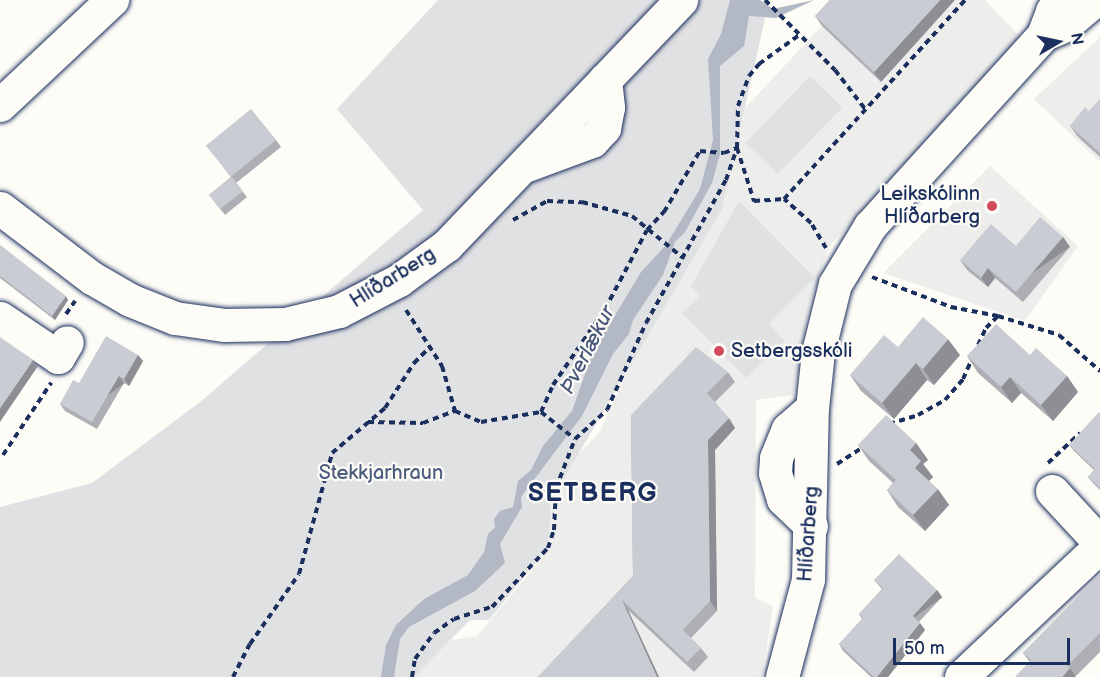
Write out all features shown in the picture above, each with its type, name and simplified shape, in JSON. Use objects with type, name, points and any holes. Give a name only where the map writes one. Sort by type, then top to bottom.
[{"type":"street","points":[[3,96],[112,0]]},
{"type":"street","name":"Hlíðarberg","points":[[782,677],[808,579],[812,408],[819,352],[835,284],[870,226],[1043,35],[1052,11],[1062,0]]},
{"type":"street","name":"Hlíðarberg","points":[[1043,35],[1065,25],[1095,0]]},
{"type":"street","name":"Hlíðarberg","points":[[0,208],[74,266],[130,300],[175,318],[202,323],[285,324],[349,307],[424,263],[523,166],[680,1]]},
{"type":"street","points":[[0,318],[62,350]]},
{"type":"street","points":[[961,677],[1100,544],[1048,478]]},
{"type":"path","points":[[765,0],[835,70],[865,108]]},
{"type":"path","points":[[800,35],[759,64],[749,76],[738,106],[737,148],[754,201],[784,199],[965,0]]},
{"type":"path","points":[[541,412],[553,384],[605,309],[647,230],[664,213],[700,151],[724,153],[737,148]]},
{"type":"path","points":[[412,677],[415,659],[434,633],[454,619],[492,606],[548,548],[554,530],[556,488],[575,439],[607,410],[629,358],[682,257],[715,201],[737,148]]},
{"type":"path","points":[[784,199],[811,223],[824,242],[828,256],[823,275],[835,284],[863,274],[951,308],[998,316],[1059,335],[1100,370]]},
{"type":"path","points":[[653,235],[682,257]]},
{"type":"path","points":[[406,310],[442,366],[455,411]]},
{"type":"path","points":[[882,431],[945,400],[963,379],[986,328],[998,316]]},
{"type":"path","points":[[233,677],[250,644],[299,574],[332,453],[384,408],[414,363],[431,346]]},
{"type":"path","points":[[3,455],[57,374],[62,350]]},
{"type":"path","points":[[368,422],[423,423],[455,411],[481,422],[541,412],[570,432],[575,439]]},
{"type":"path","points":[[1048,478],[1084,429]]},
{"type":"path","points":[[834,465],[867,444]]},
{"type":"path","points":[[834,454],[834,476]]},
{"type":"shaded area","points":[[730,0],[760,0],[773,9],[814,0],[776,18],[749,16],[744,46],[720,66],[720,154],[712,183],[685,232],[675,242],[663,275],[633,320],[629,334],[613,354],[582,416],[521,497],[522,507],[500,544],[505,563],[475,591],[409,627],[400,639],[394,677],[381,677],[386,645],[396,625],[424,599],[468,575],[484,552],[488,534],[495,527],[494,519],[500,511],[513,507],[518,481],[531,470],[543,446],[572,411],[599,334],[611,322],[641,272],[666,245],[700,189],[713,140],[708,59],[721,34]]},
{"type":"shaded area","name":"Setbergsskóli","points":[[846,0],[985,0],[1021,38],[829,247],[810,301],[793,395],[756,400],[755,598],[773,606],[762,677],[412,677],[447,641],[477,636],[539,562],[559,474],[600,432],[627,371],[722,194],[746,107]]},
{"type":"shaded area","points":[[1100,37],[1100,162],[1034,99]]},
{"type":"shaded area","name":"Leikskólinn Hlíðarberg","points":[[990,166],[1078,246],[1025,321],[883,273]]},
{"type":"green space","name":"Stekkjarhraun","points":[[438,0],[757,0],[767,10],[722,209],[551,501],[548,548],[489,620],[470,620],[414,677],[0,677],[0,507],[92,483],[200,402],[423,210],[337,109]]},
{"type":"green space","points":[[810,76],[842,107],[778,174],[745,143]]},
{"type":"green space","points":[[739,201],[815,278],[769,324],[785,341],[746,378],[682,313],[700,296],[691,286]]},
{"type":"building","points":[[830,0],[940,0],[874,72],[815,16]]},
{"type":"building","points":[[1100,99],[1100,153],[1070,126],[1085,107],[1089,111]]},
{"type":"building","points":[[251,109],[276,140],[231,177],[206,146]]},
{"type":"building","points":[[232,177],[243,191],[220,209],[209,195]]},
{"type":"building","points":[[1040,217],[1063,237],[1016,292],[988,268],[981,278],[960,260],[991,224],[1016,246]]},
{"type":"building","points":[[0,245],[66,296],[52,316],[0,276]]},
{"type":"building","points":[[923,317],[948,339],[923,369],[916,363],[882,403],[850,375],[884,335],[898,347]]},
{"type":"building","points":[[996,324],[1030,355],[1036,348],[1067,376],[1041,405],[1010,377],[1001,387],[967,356]]},
{"type":"building","points":[[106,336],[138,355],[124,379],[119,376],[92,422],[60,404],[73,380],[79,383]]},
{"type":"building","points":[[0,337],[33,360],[0,408]]},
{"type":"building","points":[[696,347],[728,372],[707,393],[729,418],[708,440],[710,601],[683,630],[701,648],[687,662],[622,600],[657,677],[538,677],[633,576],[631,415]]},
{"type":"building","points":[[1099,412],[1100,488],[1088,477],[1095,469],[1069,445]]},
{"type":"building","points":[[886,415],[916,443],[910,450],[921,461],[915,468],[938,489],[913,515],[887,490],[896,480],[858,445]]},
{"type":"building","points":[[899,554],[937,590],[913,616],[920,623],[877,677],[874,677],[839,644],[863,618],[859,614],[883,588],[874,580]]},
{"type":"building","points":[[1100,574],[1100,633],[1067,666],[1070,668],[1062,677],[1015,677],[1031,660],[1023,653]]},
{"type":"place","name":"Leikskólinn Hlíðarberg","points":[[992,206]]},
{"type":"place","name":"Setbergsskóli","points":[[719,351]]},
{"type":"district","name":"SETBERG","points":[[593,494]]},
{"type":"water label","name":"Þverlækur","points":[[588,350]]}]
